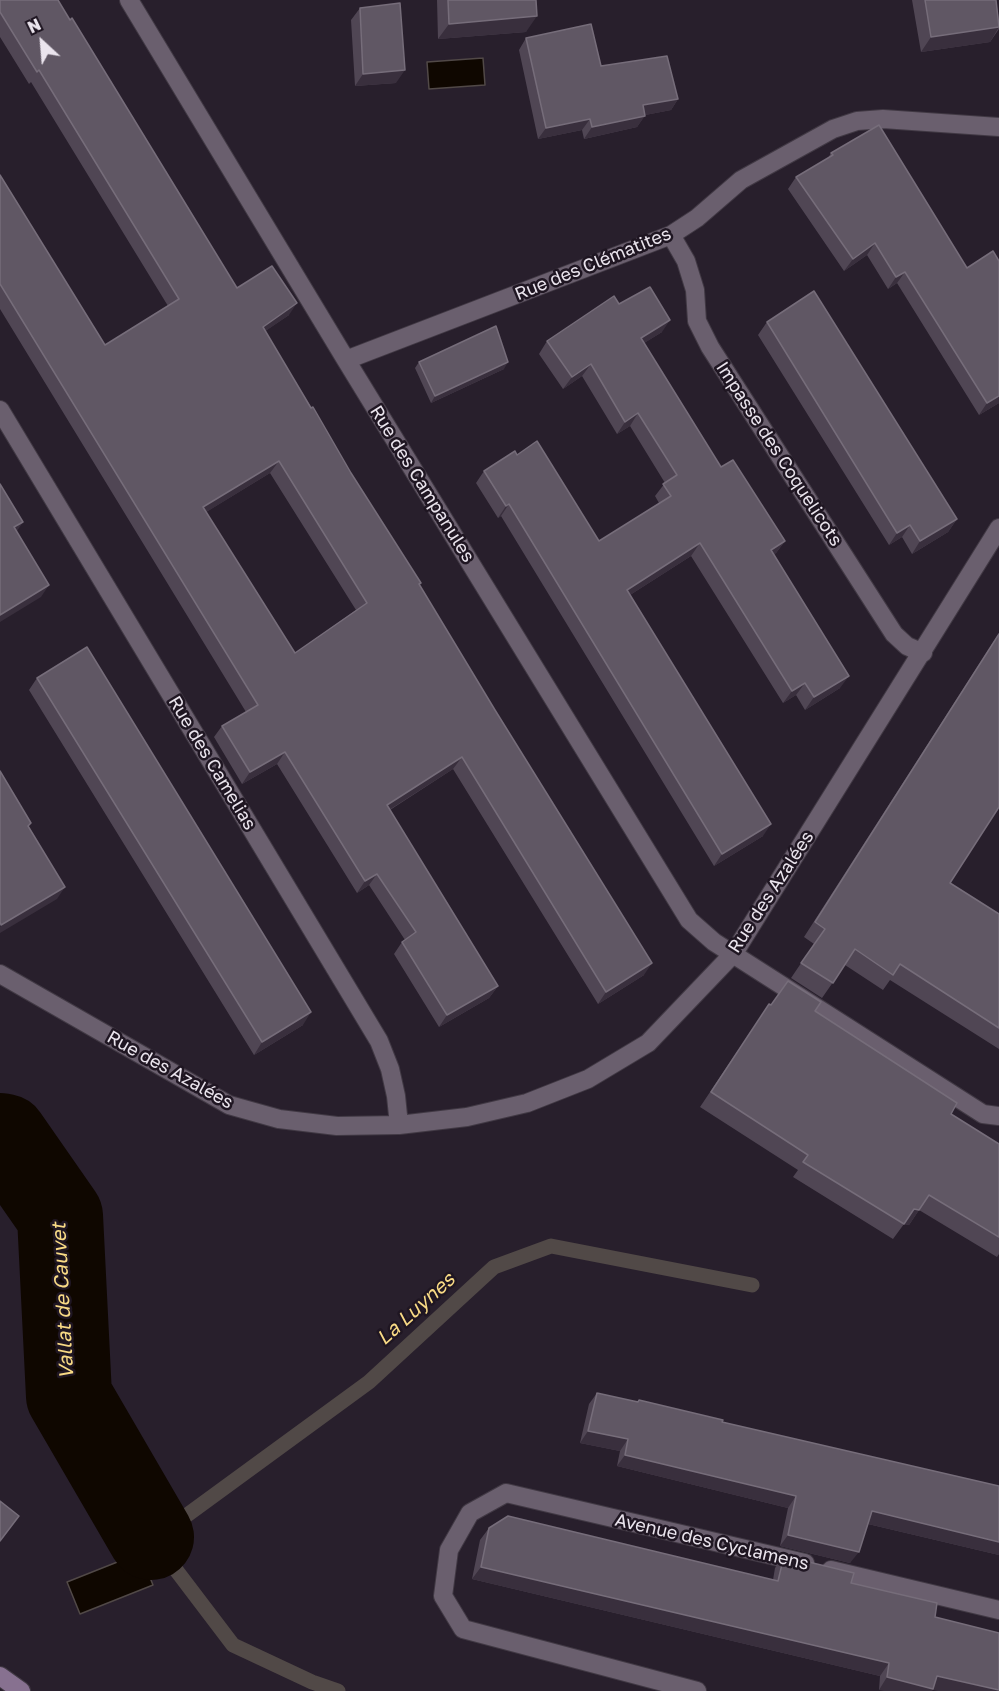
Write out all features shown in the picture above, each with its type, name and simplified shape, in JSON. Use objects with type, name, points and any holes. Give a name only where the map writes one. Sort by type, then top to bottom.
[{"type":"main road","points":[[0,1676],[21,1691]]},
{"type":"street","name":"Rue des Campanules","points":[[129,0],[346,360],[689,920],[714,942],[983,1114],[999,1116]]},
{"type":"street","name":"Rue des Clématites","points":[[346,360],[671,235],[697,218],[741,180],[833,129],[857,121],[883,119],[999,127]]},
{"type":"street","name":"Impasse des Coquelicots","points":[[671,235],[686,261],[695,290],[697,321],[710,347],[894,634],[907,646],[922,653]]},
{"type":"street","name":"Rue des Camelias","points":[[0,410],[380,1041],[392,1078],[399,1125]]},
{"type":"street","name":"Rue des Azalées","points":[[0,974],[229,1105],[279,1119],[337,1126],[399,1125],[467,1117],[527,1103],[588,1079],[648,1043],[734,953],[999,528]]},
{"type":"street","name":"Avenue des Cyclamens","points":[[697,1691],[463,1629],[444,1596],[449,1550],[470,1513],[506,1493],[999,1610]]},
{"type":"shaded area","points":[[483,58],[485,85],[429,89],[427,62]]},
{"type":"shaded area","points":[[140,1553],[153,1585],[80,1614],[67,1582]]},
{"type":"building","points":[[0,0],[58,0],[70,20],[72,18],[237,288],[272,266],[297,303],[263,327],[421,583],[419,584],[495,710],[652,963],[606,992],[462,757],[387,805],[498,986],[447,1015],[402,942],[416,932],[377,874],[365,881],[285,752],[250,772],[222,726],[258,705],[0,284],[0,175],[105,345],[179,299],[39,70],[37,72],[0,12]],"holes":[[[279,461],[367,603],[295,653],[203,507]]]},
{"type":"building","points":[[448,0],[536,0],[537,16],[449,24]]},
{"type":"building","points":[[925,0],[996,0],[999,27],[931,37]]},
{"type":"building","points":[[400,3],[405,70],[363,74],[360,8]]},
{"type":"building","points":[[591,24],[601,66],[667,56],[678,99],[643,105],[645,116],[592,127],[590,119],[546,128],[526,38]]},
{"type":"building","points":[[879,125],[967,268],[993,251],[999,261],[999,396],[987,403],[905,272],[896,277],[875,243],[853,259],[796,177]]},
{"type":"building","points":[[650,287],[670,320],[641,338],[721,467],[733,460],[785,541],[771,550],[849,676],[814,697],[805,683],[792,691],[700,543],[627,590],[771,824],[722,854],[509,504],[506,506],[484,471],[515,451],[517,455],[537,441],[599,541],[671,496],[663,484],[677,475],[638,413],[625,422],[591,364],[572,377],[547,341],[614,296],[619,304]]},
{"type":"building","points":[[814,291],[957,519],[920,541],[910,525],[897,533],[767,322]]},
{"type":"building","points":[[496,326],[508,362],[435,396],[419,362]]},
{"type":"building","points":[[0,484],[23,522],[14,527],[49,585],[0,615]]},
{"type":"building","points":[[999,634],[999,807],[950,883],[999,914],[999,1028],[900,964],[893,975],[855,949],[833,983],[801,963],[825,929],[815,922]]},
{"type":"building","points":[[87,647],[311,1012],[262,1042],[37,678]]},
{"type":"building","points":[[0,771],[31,823],[28,826],[65,887],[1,925],[0,922]]},
{"type":"building","points":[[788,981],[821,1002],[815,1011],[957,1103],[951,1114],[999,1144],[999,1237],[929,1195],[919,1210],[914,1209],[904,1224],[803,1162],[808,1155],[711,1092],[769,1004],[771,1005]]},
{"type":"building","points":[[597,1393],[638,1402],[639,1400],[723,1420],[722,1422],[999,1486],[999,1542],[872,1511],[859,1552],[788,1535],[796,1496],[625,1455],[628,1439],[588,1431]]},
{"type":"building","points":[[0,1501],[19,1516],[0,1541]]},
{"type":"building","points":[[508,1516],[778,1581],[784,1556],[854,1573],[851,1583],[937,1603],[935,1617],[999,1633],[999,1690],[937,1676],[933,1689],[887,1677],[889,1663],[481,1567],[489,1528]]},
{"type":"waterway","name":"Vallat de Cauvet","points":[[0,1136],[5,1137],[60,1216],[69,1396],[151,1537]]},
{"type":"waterway","name":"La Luynes","points":[[338,1691],[312,1682],[233,1645],[151,1537],[183,1518],[369,1382],[494,1267],[551,1246],[752,1285]]}]
